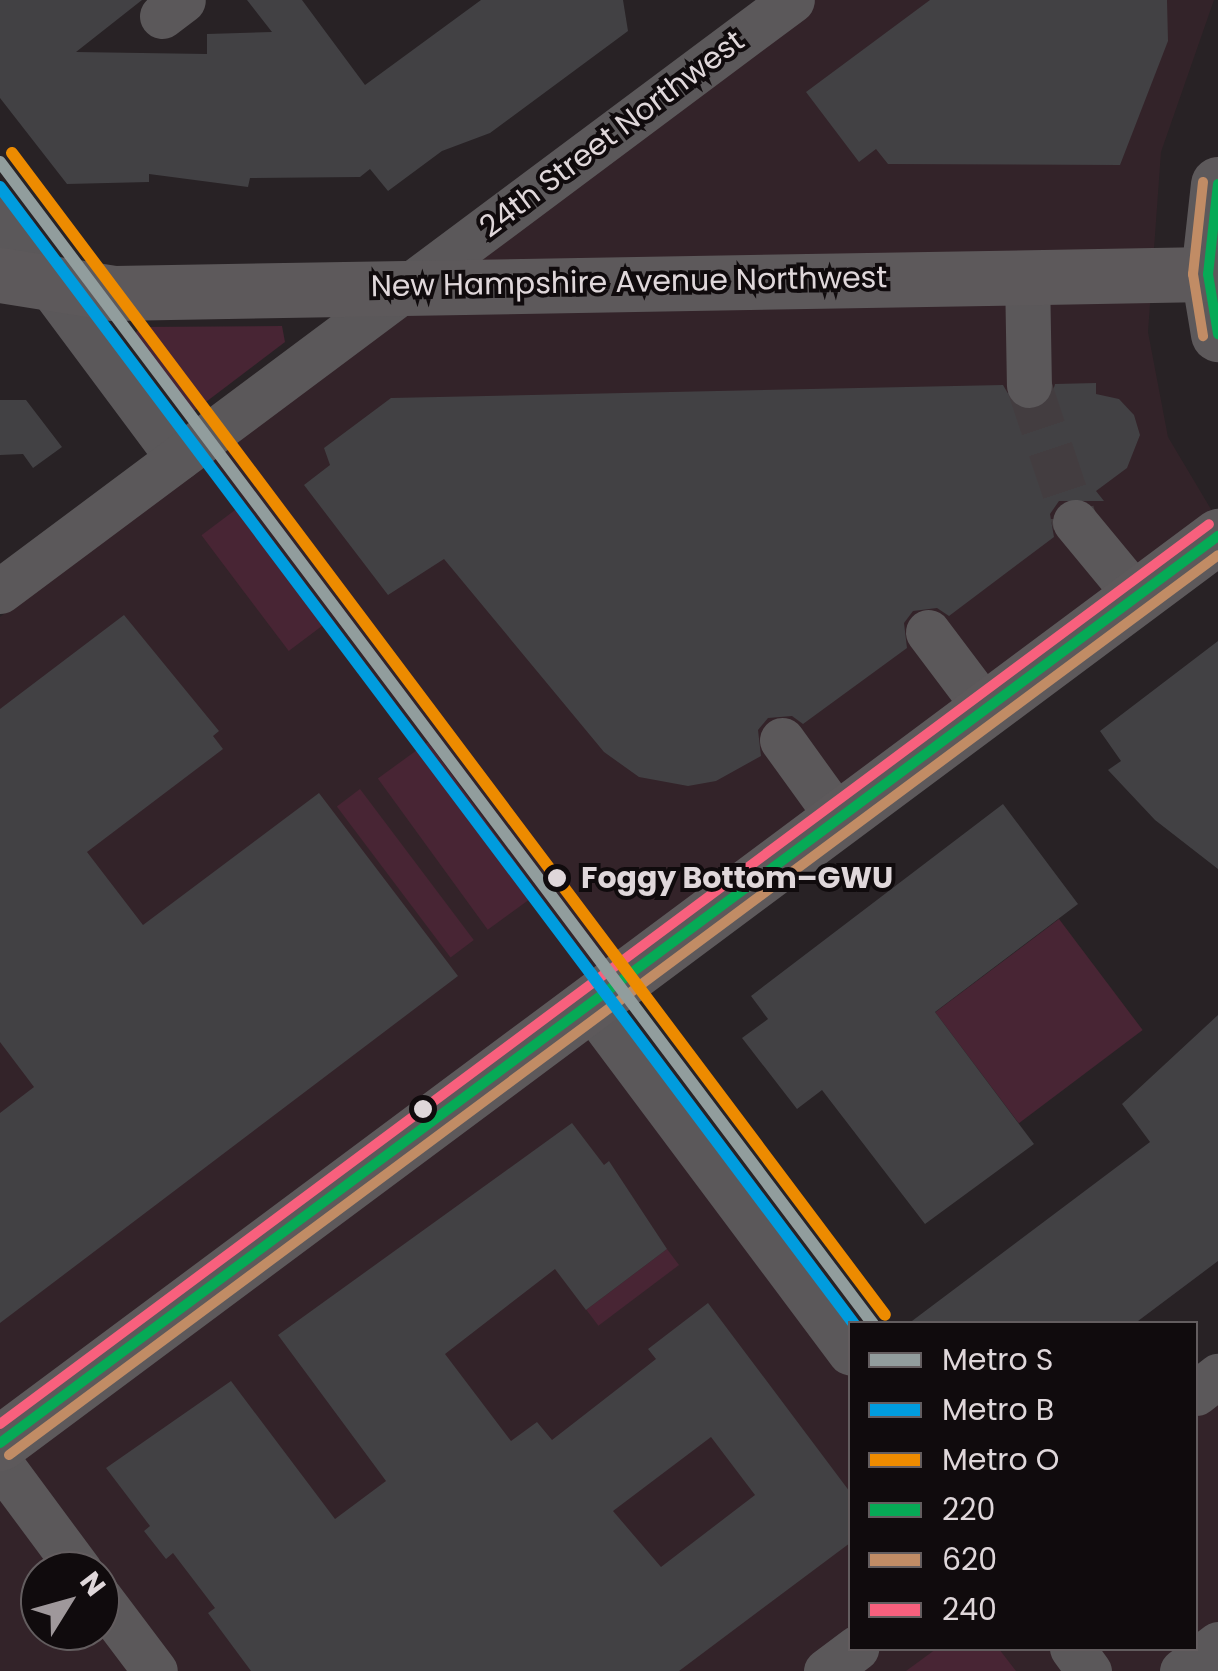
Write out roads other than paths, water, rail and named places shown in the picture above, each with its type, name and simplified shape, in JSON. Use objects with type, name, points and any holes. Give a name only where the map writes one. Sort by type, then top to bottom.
[{"type":"main road","name":"New Hampshire Avenue Northwest","points":[[17,287],[114,293],[1027,274],[1212,230]]},
{"type":"main road","points":[[1212,230],[1218,334]]},
{"type":"main road","points":[[0,1443],[1218,536]]},
{"type":"street","name":"24th Street Northwest","points":[[0,591],[792,0]]},
{"type":"street","points":[[0,219],[17,287],[178,458]]},
{"type":"street","points":[[1027,274],[1029,385]]},
{"type":"street","points":[[1074,522],[1137,597]]},
{"type":"street","points":[[928,632],[986,709]]},
{"type":"street","points":[[782,740],[839,819]]},
{"type":"street","points":[[590,1005],[848,1350]]},
{"type":"street","points":[[1198,1391],[1218,1376]]},
{"type":"street","points":[[0,1462],[65,1551]]},
{"type":"street","points":[[120,1625],[155,1671]]},
{"type":"street","points":[[1182,1671],[1218,1644]]},
{"type":"street","points":[[826,1671],[852,1651]]},
{"type":"tunnel","points":[[1029,385],[1075,522]]},
{"type":"metro line","name":"O","points":[[12,153],[885,1315]]},
{"type":"metro line","name":"S","points":[[0,162],[871,1321]]},
{"type":"metro line","name":"B","points":[[0,187],[852,1321]]},
{"type":"place","name":"Foggy Bottom–GWU","points":[[557,878]]}]
